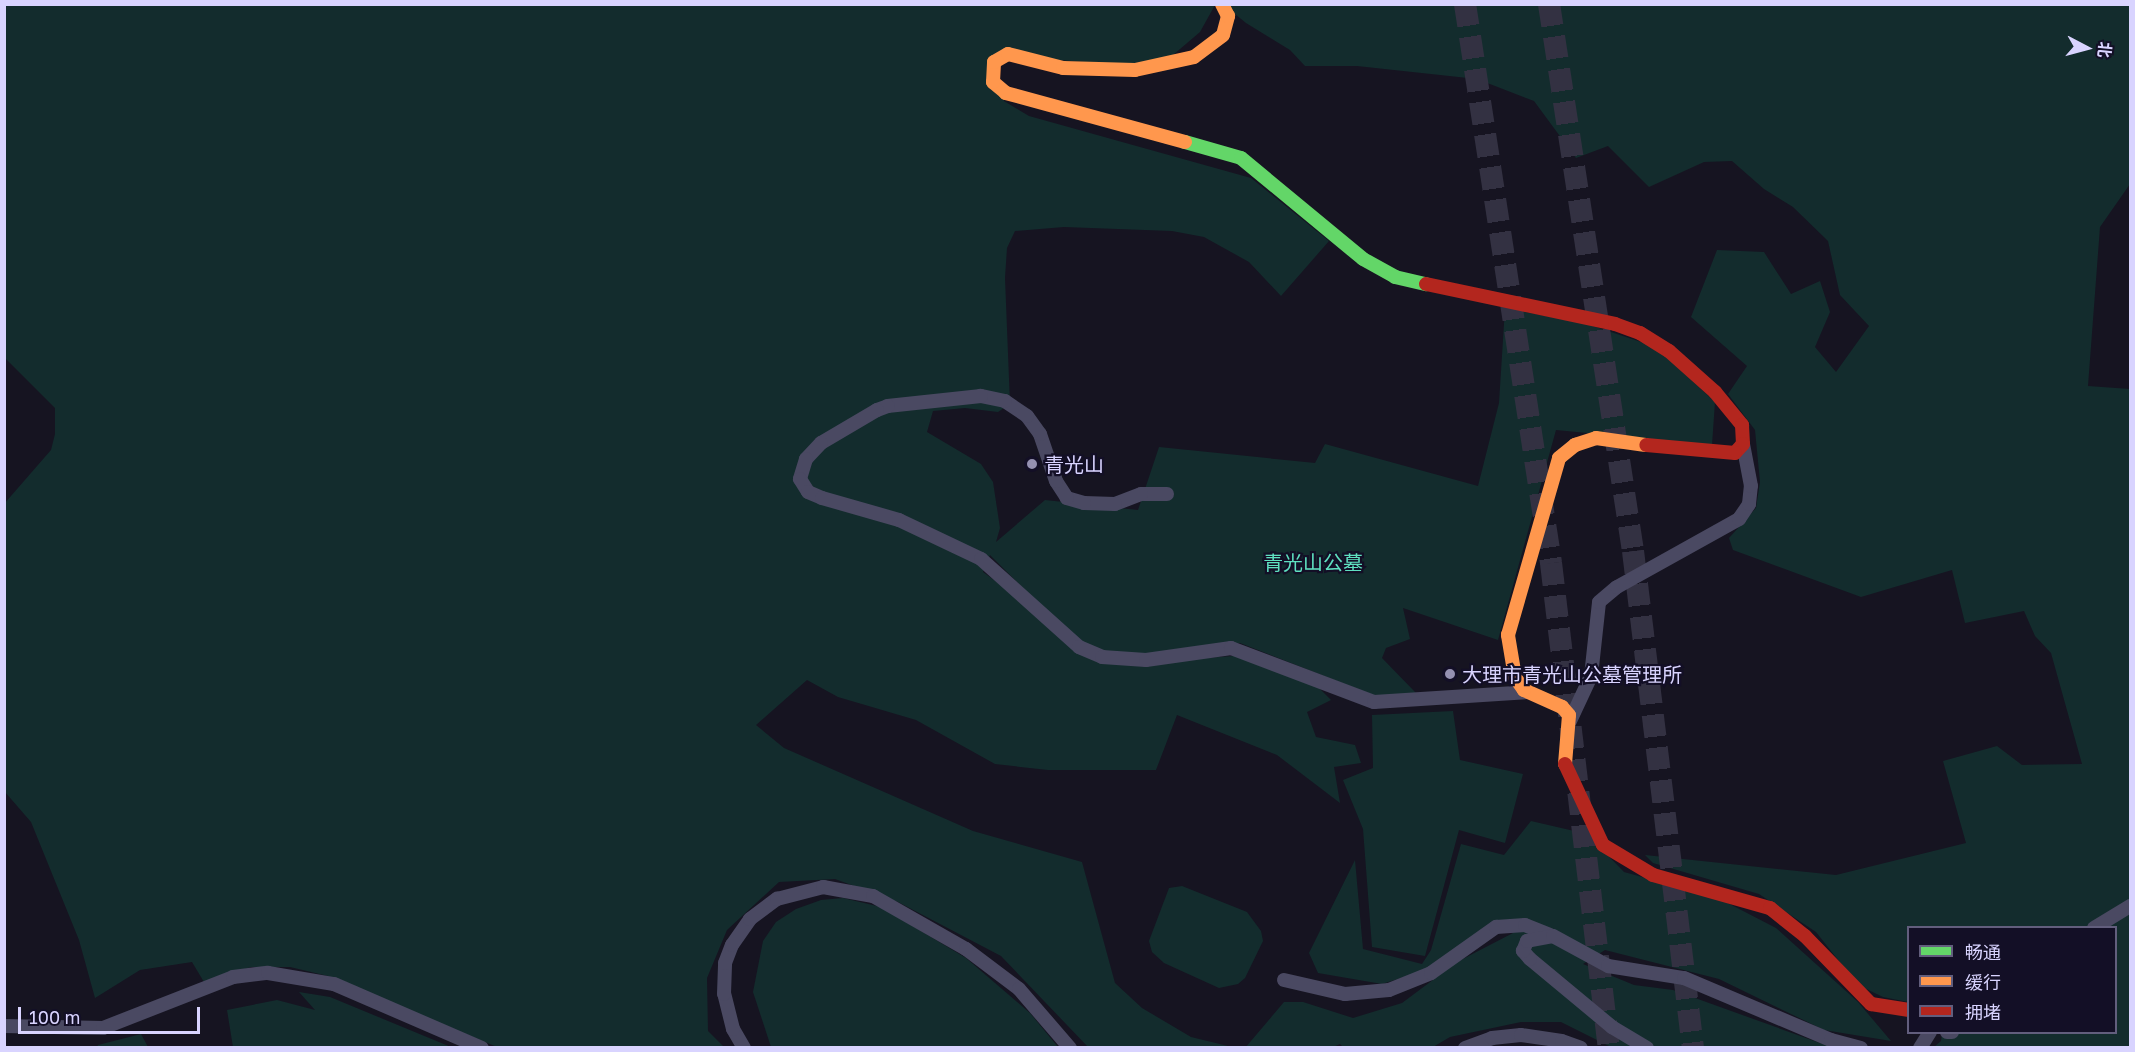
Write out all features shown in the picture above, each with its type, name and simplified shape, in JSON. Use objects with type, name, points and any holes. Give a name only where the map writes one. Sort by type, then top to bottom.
[{"type":"street","points":[[1221,4],[1228,16],[1223,35],[1213,46],[1194,57],[1136,70],[1089,70],[1064,68],[1008,54],[994,62],[993,82],[1006,93],[1241,158],[1363,259],[1395,277],[1615,324],[1647,336],[1676,357],[1738,416],[1743,430],[1743,444],[1751,486],[1749,504],[1739,519],[1617,586],[1599,602],[1591,676],[1570,721],[1563,747],[1564,762],[1604,845],[1653,876],[1770,908],[1805,936],[1871,1004],[1907,1010]]},
{"type":"street","points":[[1167,494],[1141,494],[1115,504],[1084,503],[1067,498],[1056,481],[1040,434],[1028,416],[1005,401],[981,396],[888,406],[877,410],[821,443],[806,459],[800,479],[808,492],[899,520],[981,559],[1079,647],[1102,657],[1146,660],[1231,648],[1374,702],[1528,692]]},
{"type":"street","points":[[1570,721],[1562,707],[1528,692],[1515,677],[1508,635],[1563,453],[1596,438],[1715,454],[1735,453],[1743,444]]},
{"type":"street","points":[[744,1047],[734,1029],[724,994],[725,963],[732,945],[741,929],[768,905],[789,894],[823,887],[873,896],[966,949],[1020,989],[1070,1047]]},
{"type":"street","points":[[2096,926],[2130,906]]},
{"type":"street","points":[[1284,980],[1345,994],[1389,990],[1431,973],[1496,927],[1525,925],[1553,936],[1608,966],[1684,978],[1831,1040],[1862,1047]]},
{"type":"street","points":[[1553,936],[1532,937],[1525,944],[1525,954],[1612,1027],[1647,1047]]},
{"type":"street","points":[[4,1026],[103,1028],[233,977],[268,972],[334,984],[482,1047]]},
{"type":"street","points":[[1920,1047],[1929,1034]]},
{"type":"street","points":[[1465,1047],[1492,1038],[1521,1035],[1542,1036],[1581,1047]]},
{"type":"green space","name":"青光山公墓","points":[[5,5],[1215,5],[1200,32],[1173,55],[1133,66],[996,55],[1004,101],[1029,116],[1251,178],[1329,241],[1281,296],[1249,262],[1204,237],[1172,231],[1064,227],[1015,231],[1007,248],[1005,278],[1010,404],[998,412],[965,408],[933,411],[927,432],[981,464],[993,482],[1000,528],[996,542],[1045,500],[1138,510],[1159,447],[1315,463],[1325,444],[1478,486],[1499,403],[1505,308],[1587,324],[1656,347],[1715,402],[1712,445],[1556,430],[1498,640],[1403,608],[1410,639],[1386,648],[1382,658],[1416,693],[1375,696],[1240,643],[1160,658],[1101,657],[1145,662],[1248,655],[1311,680],[1331,700],[1307,712],[1316,737],[1355,745],[1361,763],[1334,767],[1340,803],[1277,755],[1177,715],[1156,770],[1048,770],[995,764],[916,720],[838,697],[807,680],[756,725],[784,748],[973,831],[1082,862],[1115,983],[1142,1008],[1191,1037],[1232,1047],[1088,1047],[1001,956],[898,902],[835,879],[779,882],[727,930],[707,978],[708,1031],[724,1047],[497,1047],[328,976],[290,967],[251,967],[204,982],[192,962],[140,970],[95,998],[79,940],[31,822],[5,792],[4,504],[51,450],[55,434],[55,408],[5,358]],"holes":[[[990,555],[1070,635],[983,572]]]},
{"type":"green space","points":[[1224,5],[2130,5],[2130,184],[2100,227],[2088,386],[2130,389],[2130,1047],[1934,1047],[1941,1041],[1942,1034],[2117,1034],[2117,926],[1907,926],[1907,1002],[1883,997],[1858,985],[1816,932],[1759,894],[1653,863],[1645,855],[1836,875],[1966,843],[1943,761],[1997,746],[2022,765],[2082,764],[2051,653],[2035,636],[2024,611],[1965,623],[1952,570],[1861,597],[1733,550],[1729,538],[1756,508],[1760,482],[1755,430],[1728,394],[1747,366],[1691,317],[1717,250],[1764,252],[1791,294],[1820,281],[1830,312],[1815,347],[1836,372],[1869,326],[1840,295],[1828,241],[1793,207],[1764,189],[1732,161],[1704,162],[1649,187],[1608,146],[1576,158],[1534,101],[1477,79],[1357,66],[1305,66],[1290,50],[1246,23]]},
{"type":"green space","points":[[1453,711],[1460,760],[1523,774],[1505,843],[1459,830],[1425,956],[1372,947],[1363,829],[1343,780],[1373,768],[1372,715]]},
{"type":"green space","points":[[1531,821],[1587,834],[1624,872],[1718,898],[1776,928],[1858,1002],[1891,1041],[1824,1030],[1719,979],[1605,950],[1583,964],[1634,985],[1673,990],[1831,1047],[1611,1047],[1561,1022],[1521,1022],[1450,1037],[1433,1047],[1344,1048],[1340,1044],[1331,1048],[1245,1048],[1284,1002],[1303,1002],[1353,1018],[1402,1003],[1457,962],[1513,933],[1494,923],[1426,970],[1382,984],[1318,973],[1309,953],[1355,860],[1363,949],[1422,964],[1431,950],[1461,844],[1504,855]]},
{"type":"green space","points":[[1182,886],[1247,912],[1261,931],[1263,941],[1245,978],[1238,984],[1219,988],[1164,963],[1152,952],[1149,941],[1169,888]]},
{"type":"green space","points":[[843,898],[881,907],[966,958],[1030,1013],[1058,1047],[771,1047],[753,992],[763,941],[776,922],[796,909],[821,900]]},
{"type":"green space","points":[[299,992],[330,997],[451,1047],[233,1047],[227,1010],[277,1000],[315,1010]]},
{"type":"green space","points":[[141,1034],[148,1047],[97,1047],[98,1045]]},
{"type":"tunnel","points":[[1465,4],[1551,563],[1609,1048]]},
{"type":"tunnel","points":[[1549,4],[1633,551],[1693,1048]]},
{"type":"traffic: fast","points":[[1185,142],[1241,158],[1363,259],[1395,277],[1426,284]]},
{"type":"traffic: slow","points":[[1185,142],[1006,93],[993,82],[994,62],[1008,54],[1063,68],[1135,70],[1194,57],[1223,35],[1228,16],[1222,4]]},
{"type":"traffic: slow","points":[[1565,764],[1569,715],[1562,707],[1524,690],[1515,677],[1508,635],[1559,458],[1575,445],[1596,438],[1646,445]]},
{"type":"traffic: jam","points":[[1426,284],[1615,324],[1640,333],[1669,351],[1715,392],[1742,425],[1743,444],[1735,453],[1646,445]]},
{"type":"traffic: jam","points":[[1565,764],[1603,845],[1653,875],[1770,908],[1805,936],[1871,1004],[1907,1010]]},
{"type":"place","name":"青光山","points":[[1032,464]]},
{"type":"place","name":"大理市青光山公墓管理所","points":[[1450,674]]}]
